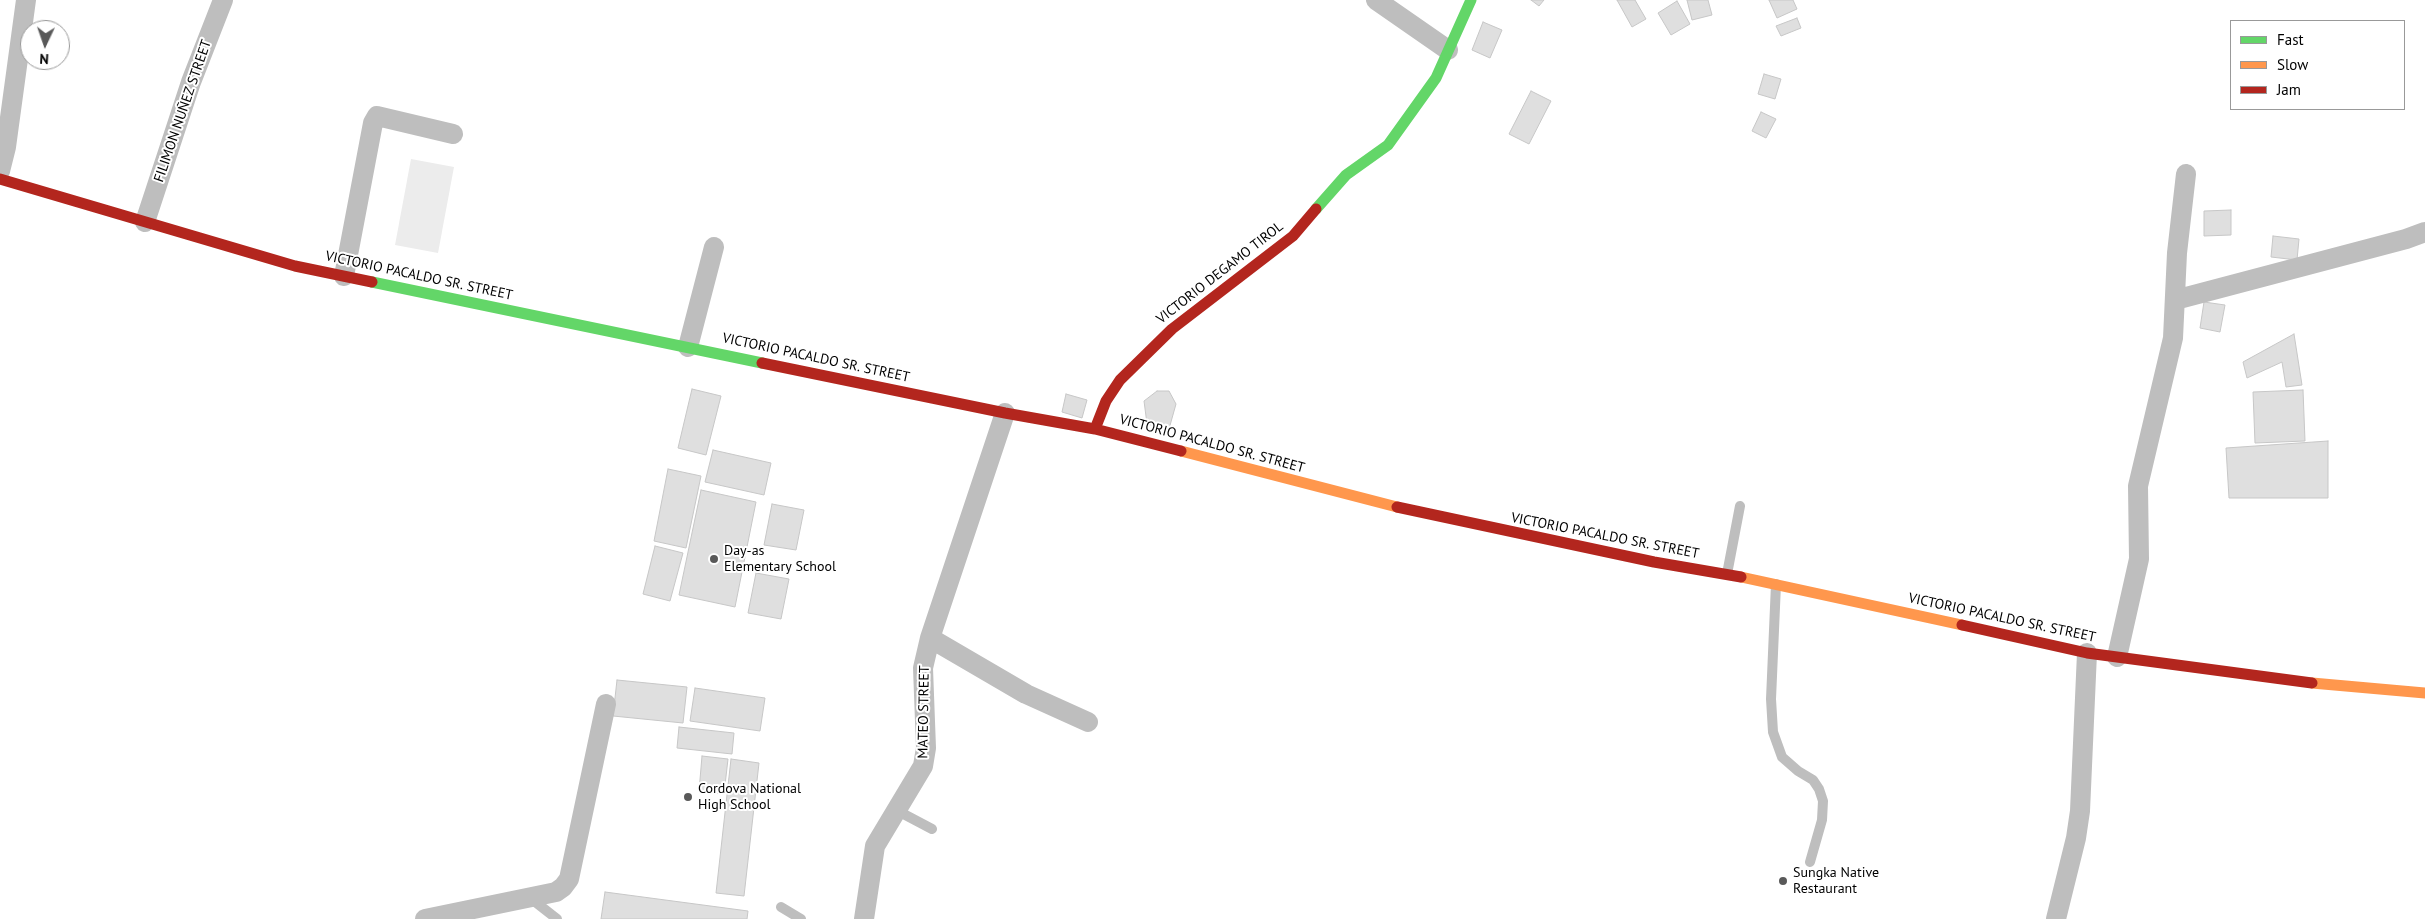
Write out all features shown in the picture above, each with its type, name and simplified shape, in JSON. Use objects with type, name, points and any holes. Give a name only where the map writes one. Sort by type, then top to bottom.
[{"type":"street","points":[[0,171],[6,147],[26,0]]},
{"type":"street","name":"FILIMON NUÑEZ STREET","points":[[145,222],[191,82],[223,0]]},
{"type":"street","points":[[1376,0],[1448,50]]},
{"type":"street","name":"VICTORIO DEGAMO TIROL","points":[[1095,429],[1106,401],[1120,380],[1172,329],[1293,236],[1346,175],[1388,145],[1436,78],[1472,0]]},
{"type":"street","points":[[344,276],[373,122],[377,116],[453,134]]},
{"type":"street","points":[[2117,657],[2139,559],[2138,486],[2173,338],[2177,253],[2186,174]]},
{"type":"street","name":"VICTORIO PACALDO SR. STREET","points":[[0,180],[295,266],[1005,413],[1095,429],[1372,501],[1499,530],[1776,583],[2087,653],[2291,681],[2425,693]]},
{"type":"street","points":[[2176,300],[2406,239],[2425,232]]},
{"type":"street","points":[[688,347],[714,247]]},
{"type":"street","name":"MATEO STREET","points":[[864,919],[875,846],[923,766],[926,748],[923,668],[930,638],[1005,413]]},
{"type":"street","points":[[930,638],[1026,694],[1088,722]]},
{"type":"street","points":[[2056,919],[2076,838],[2080,810],[2087,653]]},
{"type":"street","points":[[425,919],[556,892],[569,879],[606,704]]},
{"type":"lane","points":[[1727,575],[1740,506]]},
{"type":"lane","points":[[1776,583],[1771,700],[1773,732],[1782,757],[1798,771],[1813,780],[1819,789],[1823,801],[1822,820],[1810,862]]},
{"type":"lane","points":[[896,810],[932,829]]},
{"type":"lane","points":[[529,898],[557,919]]},
{"type":"lane","points":[[781,907],[801,919]]},
{"type":"shaded area","points":[[411,159],[454,167],[438,253],[395,245]]},
{"type":"building","points":[[1531,0],[1544,0],[1539,6]]},
{"type":"building","points":[[1617,0],[1635,0],[1646,19],[1632,27]]},
{"type":"building","points":[[1687,0],[1708,0],[1712,15],[1692,20]]},
{"type":"building","points":[[1769,0],[1793,0],[1797,9],[1777,18]]},
{"type":"building","points":[[1677,1],[1690,24],[1671,35],[1658,13]]},
{"type":"building","points":[[1797,18],[1801,28],[1781,36],[1776,26]]},
{"type":"building","points":[[1483,22],[1502,30],[1490,58],[1472,50]]},
{"type":"building","points":[[1764,74],[1781,79],[1775,99],[1758,94]]},
{"type":"building","points":[[1531,91],[1551,101],[1529,144],[1509,134]]},
{"type":"building","points":[[1761,112],[1776,119],[1766,138],[1752,131]]},
{"type":"building","points":[[2231,210],[2231,235],[2204,236],[2204,211]]},
{"type":"building","points":[[2273,236],[2299,239],[2297,260],[2271,257]]},
{"type":"building","points":[[2204,302],[2225,305],[2220,332],[2200,328]]},
{"type":"building","points":[[2294,334],[2302,385],[2286,387],[2282,362],[2247,378],[2243,362]]},
{"type":"building","points":[[692,389],[721,396],[706,455],[678,448]]},
{"type":"building","points":[[2303,390],[2305,441],[2255,443],[2253,392]]},
{"type":"building","points":[[1157,391],[1169,391],[1176,404],[1169,429],[1147,424],[1144,401]]},
{"type":"building","points":[[1066,394],[1087,400],[1082,418],[1062,412]]},
{"type":"building","points":[[2328,441],[2328,498],[2229,498],[2226,448]]},
{"type":"building","points":[[713,450],[771,463],[764,495],[705,482]]},
{"type":"building","points":[[668,469],[701,476],[686,548],[654,541]]},
{"type":"building","points":[[701,490],[756,502],[735,607],[679,595]]},
{"type":"building","points":[[772,504],[804,510],[796,550],[764,545]]},
{"type":"building","points":[[655,546],[683,553],[670,601],[643,594]]},
{"type":"building","points":[[756,573],[789,579],[781,619],[748,613]]},
{"type":"building","points":[[617,680],[687,687],[683,723],[613,716]]},
{"type":"building","points":[[695,688],[765,698],[760,731],[690,721]]},
{"type":"building","points":[[679,727],[734,733],[732,754],[677,748]]},
{"type":"building","points":[[702,756],[728,759],[724,794],[699,791]]},
{"type":"building","points":[[731,759],[759,763],[744,896],[716,893]]},
{"type":"building","points":[[605,892],[748,911],[747,919],[601,919]]},
{"type":"traffic: fast","points":[[1316,209],[1346,175],[1388,145],[1436,78],[1471,0]]},
{"type":"traffic: fast","points":[[372,282],[762,363]]},
{"type":"traffic: slow","points":[[1181,451],[1397,507]]},
{"type":"traffic: slow","points":[[1741,577],[1962,625]]},
{"type":"traffic: slow","points":[[2312,683],[2425,693]]},
{"type":"traffic: jam","points":[[0,179],[295,266],[372,282]]},
{"type":"traffic: jam","points":[[1095,429],[1106,401],[1120,380],[1172,329],[1293,236],[1316,209]]},
{"type":"traffic: jam","points":[[762,363],[1005,413],[1095,429],[1181,451]]},
{"type":"traffic: jam","points":[[1397,507],[1654,562],[1741,577]]},
{"type":"traffic: jam","points":[[1962,625],[2087,653],[2312,683]]},
{"type":"place","name":"Day-as Elementary School","points":[[714,559]]},
{"type":"place","name":"Cordova National High School","points":[[688,797]]},
{"type":"place","name":"Sungka Native Restaurant","points":[[1783,881]]}]
